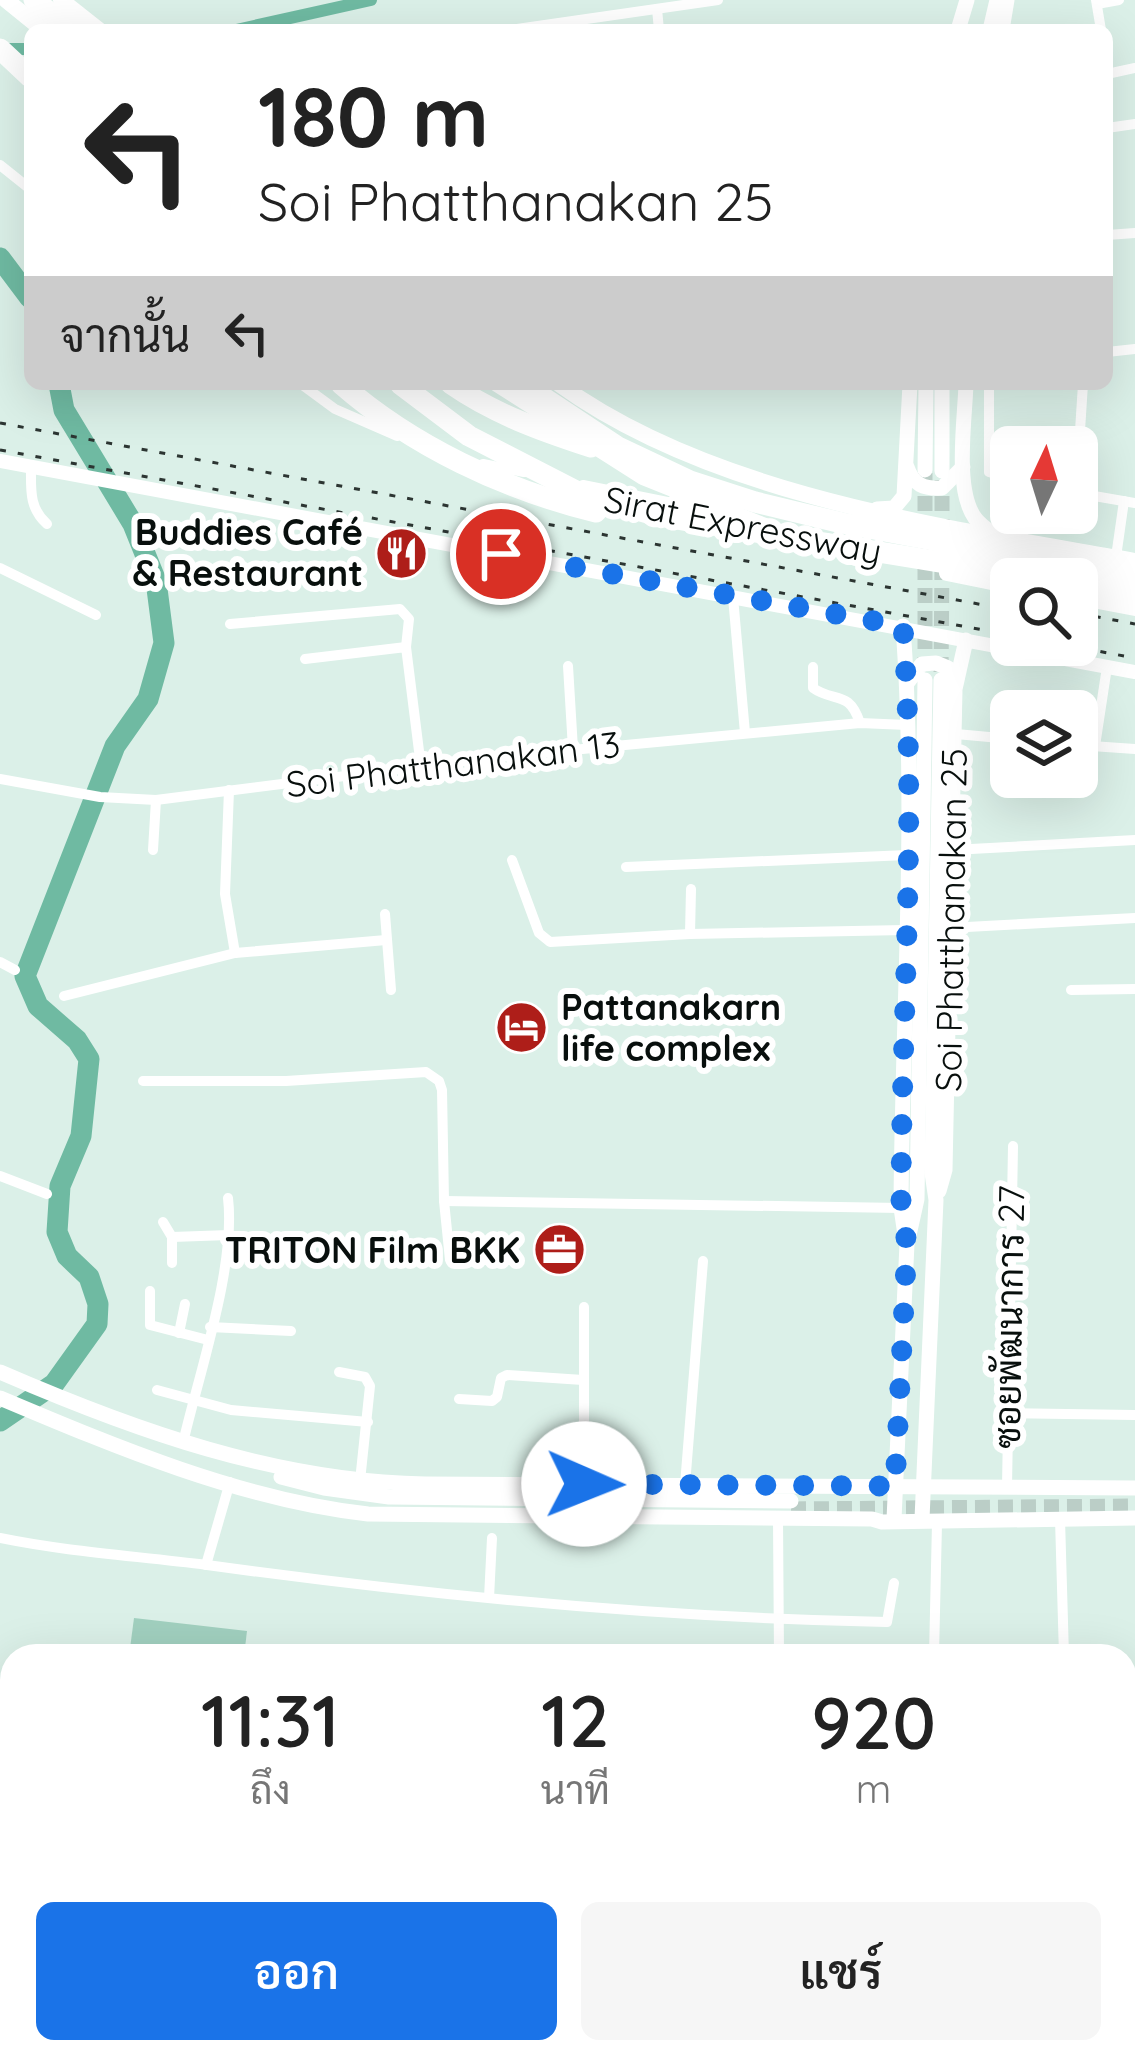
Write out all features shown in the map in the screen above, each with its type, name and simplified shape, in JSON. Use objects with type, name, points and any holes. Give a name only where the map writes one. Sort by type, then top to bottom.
[{"type":"highway","points":[[34,0],[64,24]]},
{"type":"highway","points":[[0,49],[24,71]]},
{"type":"highway","points":[[350,390],[452,457],[542,496],[597,512],[776,530]]},
{"type":"highway","name":"Sirat Expressway","points":[[408,390],[469,436],[584,495],[658,516],[990,570]]},
{"type":"highway","points":[[461,390],[536,429],[591,447]]},
{"type":"highway","name":"Sirat Expressway","points":[[532,390],[618,447],[691,481],[755,502],[1135,578]]},
{"type":"highway","points":[[1098,589],[1135,596]]},
{"type":"main road","points":[[6,0],[36,24]]},
{"type":"main road","points":[[62,0],[92,24]]},
{"type":"main road","points":[[506,390],[643,477],[739,517],[865,556],[990,582]]},
{"type":"main road","points":[[567,390],[594,409],[690,456],[801,493],[1125,559]]},
{"type":"main road","points":[[874,509],[894,508],[902,501],[910,390]]},
{"type":"main road","points":[[927,390],[934,471],[941,390]]},
{"type":"main road","points":[[966,390],[963,467],[970,509],[976,521],[997,536]]},
{"type":"main road","points":[[907,465],[917,484],[929,488],[941,488],[963,467]]},
{"type":"main road","points":[[1098,601],[1135,608]]},
{"type":"main road","name":"Soi Phatthanakan 25","points":[[903,626],[907,855],[901,1208],[907,1244]]},
{"type":"main road","name":"Soi Phatthanakan 25","points":[[894,1519],[907,1244],[916,1199],[940,683],[966,640]]},
{"type":"main road","points":[[907,683],[922,664],[936,663],[954,675],[940,683]]},
{"type":"main road","name":"Soi Phatthanakan 25","points":[[936,1200],[945,1170],[956,734],[940,683]]},
{"type":"main road","name":"Soi Phatthanakan 25","points":[[929,1521],[923,1486],[936,1200],[932,1173],[940,683]]},
{"type":"main road","points":[[7,1375],[300,1482],[389,1497],[788,1507]]},
{"type":"main road","points":[[899,1382],[908,1387],[928,1383]]},
{"type":"main road","points":[[0,1398],[235,1484],[323,1502],[389,1508],[788,1507],[895,1486],[1135,1488]]},
{"type":"main road","points":[[191,1445],[361,1480],[685,1485],[788,1507],[872,1519],[929,1521]]},
{"type":"main road","points":[[872,1519],[1135,1518]]},
{"type":"street","points":[[552,24],[718,0]]},
{"type":"street","points":[[1096,2],[1119,0]]},
{"type":"street","points":[[657,9],[658,24]]},
{"type":"street","points":[[0,166],[24,185]]},
{"type":"street","points":[[310,390],[335,409],[452,457],[739,517]]},
{"type":"street","points":[[989,390],[990,472]]},
{"type":"street","points":[[1080,426],[1083,390]]},
{"type":"street","points":[[0,461],[1135,672]]},
{"type":"street","points":[[31,467],[31,501],[46,524]]},
{"type":"street","points":[[1098,497],[1129,502],[1125,559]]},
{"type":"street","points":[[0,568],[96,615]]},
{"type":"street","points":[[733,597],[745,734]]},
{"type":"street","points":[[230,624],[400,609],[409,619],[406,647],[421,767]]},
{"type":"street","points":[[305,659],[406,647]]},
{"type":"street","points":[[568,666],[573,749]]},
{"type":"street","points":[[1098,726],[1107,667]]},
{"type":"street","points":[[813,668],[813,688],[842,696],[855,708],[860,723]]},
{"type":"street","name":"Soi Phatthanakan 13","points":[[0,779],[82,794],[156,800],[573,749],[860,723],[907,724]]},
{"type":"street","points":[[956,734],[990,737]]},
{"type":"street","points":[[1098,746],[1135,749]]},
{"type":"street","points":[[230,790],[225,894],[235,953]]},
{"type":"street","points":[[153,850],[156,800]]},
{"type":"street","points":[[971,849],[1135,840]]},
{"type":"street","points":[[626,867],[907,855]]},
{"type":"street","points":[[512,860],[544,940],[905,931]]},
{"type":"street","points":[[690,934],[691,889]]},
{"type":"street","points":[[386,914],[391,989]]},
{"type":"street","points":[[967,927],[1135,918]]},
{"type":"street","points":[[64,996],[235,953],[386,940]]},
{"type":"street","points":[[0,962],[15,970]]},
{"type":"street","points":[[1071,990],[1135,989]]},
{"type":"street","points":[[143,1081],[286,1081],[426,1072],[439,1081],[442,1090],[443,1201],[450,1261]]},
{"type":"street","name":"ซอยพัฒนาการ 27","points":[[1007,1487],[1013,1146]]},
{"type":"street","points":[[0,1176],[47,1195]]},
{"type":"street","points":[[191,1445],[193,1401],[229,1234],[228,1198]]},
{"type":"street","points":[[443,1201],[901,1208]]},
{"type":"street","points":[[163,1222],[172,1237],[172,1262]]},
{"type":"street","points":[[172,1237],[229,1234]]},
{"type":"street","points":[[685,1485],[704,1262]]},
{"type":"street","points":[[150,1291],[150,1325],[179,1333],[291,1330]]},
{"type":"street","points":[[179,1333],[185,1304]]},
{"type":"street","points":[[584,1307],[584,1484]]},
{"type":"street","points":[[339,1372],[368,1379],[361,1480]]},
{"type":"street","points":[[459,1400],[492,1401],[501,1378],[507,1375],[583,1379]]},
{"type":"street","points":[[157,1390],[237,1411],[368,1422]]},
{"type":"street","points":[[1007,1413],[1135,1415]]},
{"type":"street","points":[[206,1565],[235,1484]]},
{"type":"street","points":[[778,1644],[788,1507]]},
{"type":"street","points":[[1060,1519],[1064,1644]]},
{"type":"street","points":[[929,1521],[934,1644]]},
{"type":"street","points":[[0,1538],[489,1598],[777,1620],[886,1623],[894,1583]]},
{"type":"street","points":[[489,1598],[492,1538]]},
{"type":"green space","points":[[134,1618],[247,1631],[245,1644],[131,1644]]},
{"type":"waterway","points":[[263,24],[371,0]]},
{"type":"waterway","points":[[1,49],[24,49]]},
{"type":"waterway","points":[[0,258],[24,290]]},
{"type":"waterway","points":[[0,1421],[54,1384],[97,1324],[98,1304],[89,1277],[67,1256],[57,1232],[60,1186],[81,1136],[89,1059],[77,1040],[38,1006],[25,976],[115,746],[148,699],[164,643],[156,581],[133,524],[64,410],[60,390]]},
{"type":"tunnel","points":[[925,473],[925,671]]},
{"type":"tunnel","points":[[942,480],[942,534]]},
{"type":"tunnel","points":[[941,672],[942,564]]},
{"type":"tunnel","points":[[791,1509],[1135,1506]]},
{"type":"railway","points":[[0,423],[990,606]]},
{"type":"railway","points":[[0,450],[990,631]]},
{"type":"railway","points":[[1098,617],[1135,624]]},
{"type":"railway","points":[[1098,651],[1135,658]]},
{"type":"place","name":"Buddies Café & Restaurant","points":[[402,553]]},
{"type":"place","name":"Pattanakarn life complex","points":[[522,1028]]},
{"type":"place","name":"TRITON Film BKK","points":[[559,1250]]},
{"type":"route","points":[[501,554],[903,626],[907,855],[901,1208],[907,1244],[895,1486],[584,1484]]}]
